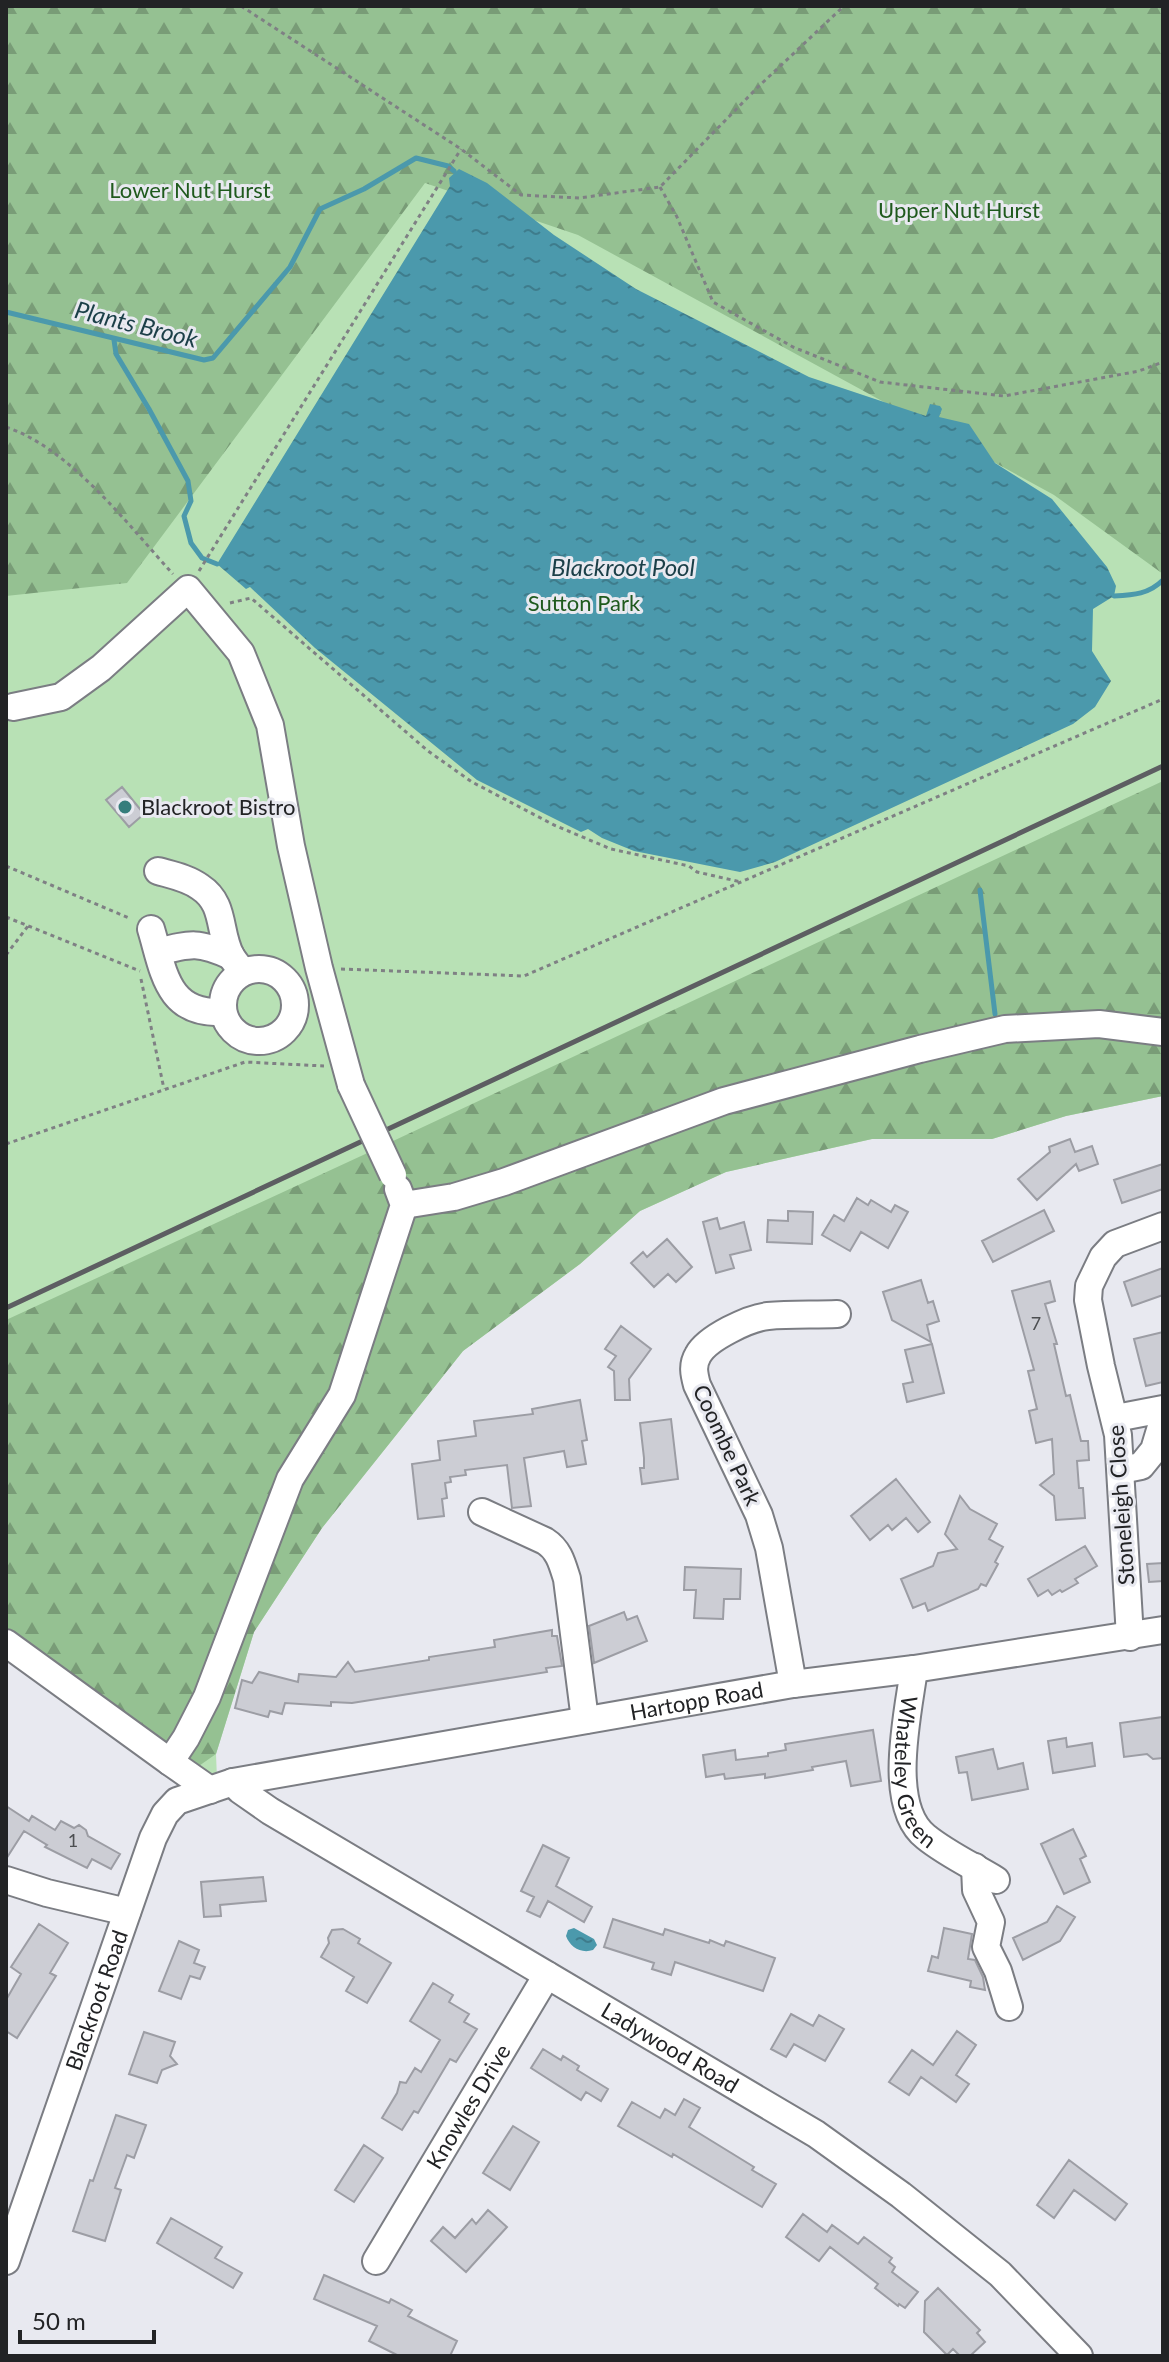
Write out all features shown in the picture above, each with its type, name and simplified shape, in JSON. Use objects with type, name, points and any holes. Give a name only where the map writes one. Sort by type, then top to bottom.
[{"type":"street","points":[[13,707],[61,697],[101,668],[195,578],[205,610],[241,653],[270,725],[291,846],[326,995],[349,1076],[404,1205],[342,1395],[290,1479],[207,1697],[170,1762]]},
{"type":"street","points":[[146,933],[206,945],[237,964],[276,972],[286,979],[295,1000],[295,1013],[290,1024],[271,1039],[258,1041],[246,1039],[227,1024],[223,1000],[237,964],[226,941],[221,913],[210,895],[192,883],[158,871]]},
{"type":"street","points":[[146,933],[168,984],[182,1003],[195,1010],[223,1012]]},
{"type":"street","points":[[295,1000],[326,995]]},
{"type":"street","points":[[404,1205],[454,1197],[504,1182],[724,1101],[1005,1029],[1099,1024],[1163,1032]]},
{"type":"street","name":"Stoneleigh Close","points":[[1130,1637],[1116,1418],[1101,1366],[1088,1300],[1089,1286],[1103,1257],[1115,1244],[1163,1226]]},
{"type":"street","name":"Coombe Park","points":[[793,1684],[769,1548],[759,1515],[697,1385],[693,1369],[697,1356],[706,1344],[744,1323],[766,1316],[837,1314]]},
{"type":"street","points":[[1116,1418],[1163,1409]]},
{"type":"street","points":[[1121,1470],[1141,1466],[1154,1450],[1163,1420]]},
{"type":"street","points":[[482,1512],[545,1541],[554,1547],[562,1562],[567,1579],[585,1720]]},
{"type":"street","name":"Hartopp Road","points":[[221,1786],[793,1684],[914,1669],[1163,1630]]},
{"type":"street","name":"Ladywood Road","points":[[6,1643],[170,1762],[221,1786],[240,1790],[270,1811],[816,2134],[901,2195],[1000,2274],[1079,2356]]},
{"type":"street","name":"Whateley Green","points":[[914,1669],[903,1771],[907,1812],[925,1836],[985,1873],[976,1890],[991,1922],[986,1947],[998,1971],[1009,2007]]},
{"type":"street","name":"Blackroot Road","points":[[6,2261],[153,1838],[165,1814],[177,1801],[221,1786]]},
{"type":"street","points":[[6,1880],[127,1912]]},
{"type":"street","name":"Knowles Drive","points":[[376,2261],[381,2232],[547,1975]]},
{"type":"path","points":[[241,6],[461,149],[521,195],[579,198],[660,187],[759,86],[844,6]]},
{"type":"path","points":[[6,427],[18,431],[75,467],[195,578],[461,149]]},
{"type":"path","points":[[660,187],[677,217],[713,302],[793,347],[880,382],[1004,396],[1139,371],[1163,362]]},
{"type":"path","points":[[205,610],[251,598],[428,751],[459,775],[513,805],[611,849],[689,866],[697,872],[741,882]]},
{"type":"path","points":[[319,968],[524,976],[1163,699]]},
{"type":"path","points":[[6,866],[146,933]]},
{"type":"path","points":[[6,917],[140,971],[164,1089]]},
{"type":"path","points":[[6,955],[28,926]]},
{"type":"path","points":[[6,1144],[245,1062],[349,1076]]},
{"type":"green space","name":"Sutton Park","points":[[6,6],[1163,6],[1163,1096],[1066,1116],[992,1139],[872,1139],[726,1172],[640,1211],[580,1264],[463,1351],[322,1528],[254,1632],[216,1754],[217,1779],[6,1653]]},
{"type":"green space","points":[[6,6],[1163,6],[1163,574],[1054,495],[578,235],[425,183],[127,583],[6,596]]},
{"type":"green space","points":[[1163,781],[1163,1096],[1066,1116],[992,1139],[872,1139],[726,1172],[640,1211],[580,1264],[463,1351],[322,1528],[254,1632],[216,1754],[196,1768],[6,1629],[6,1320]]},
{"type":"water","name":"Blackroot Pool","points":[[459,169],[487,183],[554,235],[636,289],[809,377],[926,416],[930,404],[940,406],[939,417],[969,424],[995,463],[1052,499],[1107,567],[1116,586],[1114,596],[1093,609],[1092,651],[1111,681],[1095,707],[1073,724],[775,862],[740,872],[634,851],[588,829],[581,832],[477,780],[315,648],[250,587],[246,589],[217,564],[450,186],[449,178]]},
{"type":"water","points":[[574,1928],[594,1939],[597,1945],[593,1950],[576,1949],[570,1943],[566,1936],[568,1930]]},
{"type":"building","name":"Blackroot Bistro","points":[[122,787],[144,814],[129,827],[106,800]]},
{"type":"building","points":[[1070,1139],[1075,1152],[1092,1146],[1098,1164],[1079,1171],[1076,1164],[1037,1200],[1018,1179],[1050,1152],[1049,1147]]},
{"type":"building","points":[[1163,1164],[1163,1189],[1122,1203],[1114,1180]]},
{"type":"building","points":[[857,1198],[868,1205],[871,1200],[891,1212],[895,1205],[908,1212],[888,1248],[861,1232],[850,1251],[822,1235],[834,1215],[844,1221]]},
{"type":"building","points":[[1044,1210],[1054,1231],[993,1262],[982,1241]]},
{"type":"building","points":[[788,1211],[813,1212],[812,1244],[767,1242],[768,1220],[788,1221]]},
{"type":"building","points":[[717,1218],[720,1229],[744,1222],[751,1250],[730,1255],[734,1268],[716,1273],[703,1222]]},
{"type":"building","points":[[667,1239],[692,1267],[676,1282],[668,1274],[654,1287],[631,1263],[643,1252],[647,1257]]},
{"type":"building","points":[[1163,1268],[1163,1295],[1132,1306],[1124,1282]]},
{"type":"building","points":[[921,1280],[928,1303],[933,1301],[939,1321],[927,1325],[931,1342],[892,1320],[883,1292]]},
{"type":"building","points":[[1050,1281],[1055,1301],[1045,1304],[1057,1344],[1054,1344],[1066,1396],[1070,1395],[1081,1441],[1088,1441],[1089,1460],[1077,1461],[1085,1518],[1056,1520],[1054,1496],[1040,1485],[1054,1474],[1052,1439],[1036,1443],[1029,1411],[1037,1409],[1028,1371],[1034,1370],[1012,1291]]},
{"type":"building","points":[[621,1326],[651,1349],[629,1379],[630,1400],[615,1400],[614,1371],[608,1367],[616,1356],[605,1349]]},
{"type":"building","points":[[1163,1332],[1163,1382],[1146,1386],[1134,1339]]},
{"type":"building","points":[[932,1344],[944,1393],[907,1402],[903,1384],[913,1382],[905,1350]]},
{"type":"building","points":[[580,1400],[587,1440],[582,1441],[586,1464],[567,1467],[564,1451],[524,1458],[531,1506],[512,1508],[507,1465],[465,1470],[466,1475],[450,1477],[451,1482],[445,1483],[447,1498],[442,1499],[444,1516],[418,1519],[412,1464],[440,1460],[438,1441],[476,1436],[474,1421],[533,1414],[532,1409]]},
{"type":"building","points":[[671,1419],[678,1479],[642,1484],[640,1468],[644,1468],[644,1458],[640,1423]]},
{"type":"building","points":[[896,1479],[930,1522],[918,1532],[906,1518],[892,1530],[888,1525],[870,1540],[851,1516]]},
{"type":"building","points":[[960,1496],[970,1509],[997,1524],[989,1539],[1003,1547],[995,1562],[998,1564],[986,1586],[981,1584],[978,1589],[928,1611],[925,1603],[913,1608],[901,1579],[933,1566],[938,1553],[957,1549],[945,1534]]},
{"type":"building","points":[[1085,1546],[1097,1566],[1075,1579],[1078,1583],[1062,1592],[1060,1590],[1052,1595],[1048,1590],[1038,1596],[1028,1579]]},
{"type":"building","points":[[1163,1563],[1163,1581],[1149,1582],[1147,1564]]},
{"type":"building","points":[[685,1567],[741,1569],[740,1599],[724,1599],[723,1619],[694,1618],[696,1590],[684,1590]]},
{"type":"building","points":[[624,1612],[627,1620],[637,1616],[647,1641],[594,1663],[589,1626]]},
{"type":"building","points":[[552,1630],[552,1636],[557,1636],[562,1666],[546,1668],[547,1672],[352,1703],[331,1702],[331,1706],[285,1703],[282,1714],[270,1711],[268,1717],[235,1708],[242,1680],[252,1683],[259,1672],[298,1682],[299,1674],[336,1677],[348,1662],[355,1672],[495,1647],[494,1640]]},
{"type":"building","points":[[1163,1717],[1163,1758],[1153,1759],[1147,1754],[1124,1757],[1120,1723]]},
{"type":"building","points":[[873,1730],[881,1781],[851,1786],[846,1761],[765,1778],[765,1774],[725,1779],[724,1774],[706,1777],[703,1755],[735,1750],[736,1760],[768,1756],[768,1753],[786,1750],[785,1744]]},
{"type":"building","points":[[1066,1738],[1067,1747],[1092,1743],[1095,1766],[1053,1773],[1048,1741]]},
{"type":"building","points":[[993,1749],[998,1769],[1023,1763],[1028,1789],[972,1800],[967,1772],[959,1773],[956,1757]]},
{"type":"building","points":[[6,1806],[29,1821],[32,1816],[55,1830],[61,1821],[74,1828],[79,1825],[88,1836],[120,1854],[111,1869],[92,1859],[87,1868],[45,1847],[47,1845],[24,1831],[6,1859]]},
{"type":"building","points":[[1073,1829],[1086,1856],[1080,1859],[1090,1882],[1064,1894],[1041,1844]]},
{"type":"building","points":[[543,1845],[569,1858],[556,1886],[592,1907],[584,1922],[548,1901],[540,1917],[527,1911],[534,1897],[521,1891]]},
{"type":"building","points":[[263,1877],[266,1901],[220,1905],[221,1916],[204,1917],[201,1882]]},
{"type":"building","points":[[1057,1906],[1075,1917],[1060,1941],[1023,1960],[1013,1938],[1047,1922]]},
{"type":"building","points":[[613,1919],[663,1935],[665,1929],[724,1946],[726,1941],[775,1958],[763,1991],[675,1962],[671,1975],[652,1969],[654,1963],[604,1947]]},
{"type":"building","points":[[39,1924],[68,1943],[50,1973],[56,1976],[17,2038],[6,2031],[6,2000],[21,1974],[11,1967]]},
{"type":"building","points":[[944,1928],[972,1934],[968,1959],[975,1960],[985,1990],[970,1987],[971,1981],[928,1971],[932,1956],[938,1958]]},
{"type":"building","points":[[343,1929],[360,1939],[358,1943],[391,1963],[367,2003],[346,1991],[354,1977],[321,1957],[332,1930]]},
{"type":"building","points":[[179,1941],[199,1950],[194,1963],[205,1967],[200,1979],[190,1976],[181,1999],[159,1991]]},
{"type":"building","points":[[433,1983],[453,1995],[449,2002],[469,2014],[464,2022],[477,2029],[456,2062],[450,2059],[418,2113],[414,2111],[402,2130],[382,2118],[400,2082],[406,2083],[415,2068],[421,2072],[440,2040],[410,2021]]},
{"type":"building","points":[[791,2014],[813,2026],[819,2015],[844,2029],[825,2061],[794,2044],[786,2057],[771,2049]]},
{"type":"building","points":[[957,2031],[976,2045],[956,2075],[969,2084],[956,2102],[921,2077],[909,2095],[889,2082],[912,2050],[933,2065]]},
{"type":"building","points":[[144,2032],[175,2042],[170,2056],[177,2064],[162,2070],[157,2083],[129,2074]]},
{"type":"building","points":[[543,2049],[561,2060],[563,2056],[579,2066],[577,2070],[608,2089],[601,2101],[586,2092],[581,2100],[531,2068]]},
{"type":"building","points":[[684,2099],[700,2108],[689,2127],[776,2184],[762,2207],[673,2154],[672,2157],[618,2126],[632,2102],[660,2118],[665,2109],[675,2115]]},
{"type":"building","points":[[116,2115],[146,2125],[134,2158],[127,2155],[115,2188],[121,2190],[105,2241],[73,2231]]},
{"type":"building","points":[[513,2126],[539,2142],[510,2190],[483,2173]]},
{"type":"building","points":[[364,2145],[383,2158],[354,2202],[335,2190]]},
{"type":"building","points":[[1069,2160],[1127,2204],[1115,2220],[1074,2190],[1054,2218],[1037,2205]]},
{"type":"building","points":[[488,2210],[507,2227],[466,2272],[431,2241],[443,2227],[455,2238],[472,2219],[476,2224]]},
{"type":"building","points":[[803,2214],[827,2232],[832,2225],[858,2244],[864,2237],[892,2258],[889,2262],[895,2267],[892,2272],[918,2292],[905,2308],[898,2306],[875,2288],[878,2284],[830,2247],[819,2261],[786,2237]]},
{"type":"building","points":[[171,2218],[222,2247],[215,2258],[242,2273],[233,2288],[157,2243]]},
{"type":"building","points":[[324,2275],[389,2303],[391,2299],[412,2310],[408,2316],[457,2341],[450,2356],[399,2356],[369,2341],[377,2326],[314,2299]]},
{"type":"building","points":[[938,2288],[980,2330],[977,2333],[985,2342],[970,2356],[960,2356],[953,2349],[947,2355],[924,2332],[925,2301]]},
{"type":"waterway","name":"Plants Brook","points":[[6,312],[204,360],[213,358],[290,267],[320,209],[364,189],[416,158],[448,166],[454,171]]},
{"type":"waterway","points":[[114,340],[116,354],[188,481],[191,501],[184,516],[191,543],[202,558],[217,564]]},
{"type":"waterway","name":"Plants Brook","points":[[1114,596],[1141,593],[1163,580]]},
{"type":"waterway","points":[[980,890],[995,1014]]},
{"type":"railway","points":[[6,1308],[1163,766]]},
{"type":"place","name":"Blackroot Bistro","points":[[125,807]]},
{"type":"park label","name":"Lower Nut Hurst","points":[[190,190]]},
{"type":"park label","name":"Upper Nut Hurst","points":[[959,210]]}]
